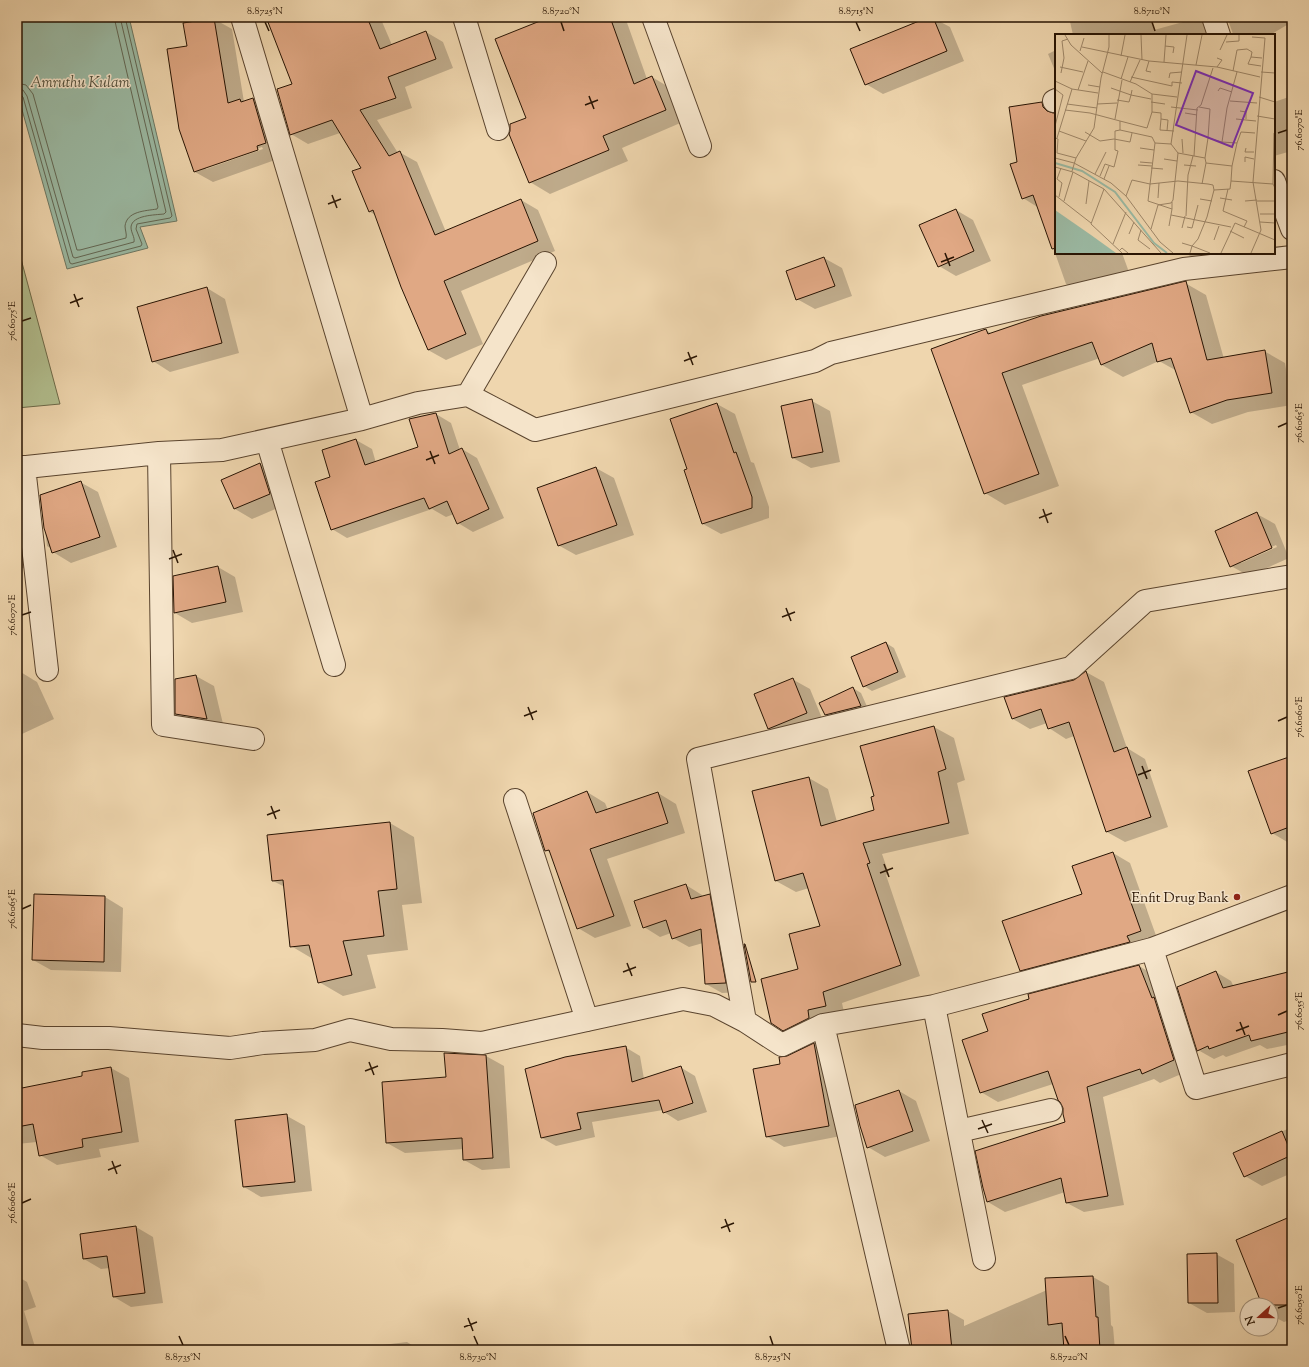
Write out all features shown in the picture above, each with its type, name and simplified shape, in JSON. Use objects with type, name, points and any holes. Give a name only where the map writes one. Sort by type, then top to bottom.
[{"type":"street","points":[[242,17],[362,419]]},
{"type":"street","points":[[464,17],[498,129]]},
{"type":"street","points":[[653,17],[700,146]]},
{"type":"street","points":[[1213,17],[1219,34]]},
{"type":"street","points":[[1275,184],[1292,228]]},
{"type":"street","points":[[47,670],[20,467],[159,454],[222,450],[362,419],[418,403],[468,395],[535,430],[815,361],[831,353],[1184,269],[1292,257]]},
{"type":"street","points":[[468,395],[545,263]]},
{"type":"street","points":[[267,440],[334,665]]},
{"type":"street","points":[[159,454],[163,725],[253,738]]},
{"type":"street","points":[[745,1021],[698,759],[1071,668],[1145,601],[1292,576]]},
{"type":"street","points":[[515,800],[587,1020]]},
{"type":"street","points":[[17,1035],[43,1038],[109,1038],[230,1048],[263,1043],[315,1040],[350,1030],[391,1039],[442,1040],[482,1043],[683,999],[714,1005],[745,1021],[782,1046],[823,1025],[934,1006],[1152,949],[1292,896]]},
{"type":"street","points":[[1152,949],[1196,1088],[1292,1064]]},
{"type":"street","points":[[934,1006],[984,1258]]},
{"type":"street","points":[[823,1025],[899,1350]]},
{"type":"street","points":[[959,1131],[1051,1110]]},
{"type":"shaded area","points":[[17,244],[60,404],[17,408]]},
{"type":"water","name":"Amruthu Kulam","points":[[17,17],[129,17],[177,221],[140,227],[148,248],[67,269],[17,92]]},
{"type":"building","points":[[266,17],[367,17],[380,49],[426,31],[436,59],[388,77],[396,98],[360,110],[389,156],[400,151],[435,235],[521,199],[538,241],[444,281],[466,334],[428,350],[401,287],[373,210],[369,212],[352,171],[361,168],[332,120],[290,135],[277,89],[292,84]]},
{"type":"building","points":[[550,17],[610,17],[634,84],[652,76],[666,110],[603,136],[609,150],[529,183],[509,134],[510,124],[526,118],[495,39]]},
{"type":"building","points":[[929,17],[933,17],[947,51],[865,85],[850,49]]},
{"type":"building","points":[[214,18],[228,103],[240,99],[241,102],[253,98],[266,143],[257,146],[258,150],[194,172],[179,129],[167,49],[187,46],[183,23]]},
{"type":"building","points":[[1042,102],[1043,107],[1047,111],[1055,113],[1055,248],[1052,249],[1033,195],[1022,199],[1010,164],[1017,162],[1009,107]]},
{"type":"building","points":[[956,209],[974,251],[938,267],[919,225]]},
{"type":"building","points":[[824,257],[835,286],[796,300],[786,271]]},
{"type":"building","points":[[1186,281],[1207,360],[1265,350],[1272,393],[1227,400],[1190,413],[1171,358],[1157,362],[1152,343],[1101,365],[1092,342],[1002,373],[1039,474],[984,494],[931,349],[986,329],[988,334],[1041,316]]},
{"type":"building","points":[[207,287],[222,343],[152,362],[137,307]]},
{"type":"building","points":[[812,399],[823,452],[792,458],[781,406]]},
{"type":"building","points":[[717,403],[734,453],[736,452],[752,497],[752,508],[702,524],[684,470],[687,469],[670,419]]},
{"type":"building","points":[[436,413],[449,454],[462,448],[489,509],[457,524],[447,501],[429,509],[424,498],[331,530],[315,482],[330,477],[322,450],[356,439],[365,465],[418,447],[409,419]]},
{"type":"building","points":[[260,463],[270,494],[234,509],[221,480]]},
{"type":"building","points":[[596,467],[617,525],[558,546],[537,488]]},
{"type":"building","points":[[81,481],[100,537],[52,553],[44,528],[40,495]]},
{"type":"building","points":[[1257,512],[1272,548],[1230,567],[1215,531]]},
{"type":"building","points":[[218,566],[226,602],[174,613],[173,576]]},
{"type":"building","points":[[886,642],[898,672],[863,687],[851,657]]},
{"type":"building","points":[[1086,671],[1114,752],[1127,747],[1151,817],[1106,832],[1069,722],[1048,729],[1041,709],[1012,719],[1004,697],[1074,680]]},
{"type":"building","points":[[196,675],[207,719],[175,714],[175,679]]},
{"type":"building","points":[[793,678],[807,713],[768,729],[754,694]]},
{"type":"building","points":[[853,687],[861,706],[825,715],[819,703]]},
{"type":"building","points":[[934,726],[946,769],[938,772],[949,823],[863,843],[870,863],[867,864],[901,965],[823,992],[826,1006],[808,1010],[809,1018],[783,1031],[771,1023],[761,979],[798,969],[789,934],[820,926],[803,873],[775,881],[752,791],[809,777],[821,826],[874,810],[871,797],[874,796],[860,746]]},
{"type":"building","points":[[1292,756],[1292,826],[1271,834],[1248,771]]},
{"type":"building","points":[[587,791],[596,813],[658,792],[668,823],[590,849],[614,916],[577,929],[549,850],[545,851],[533,813]]},
{"type":"building","points":[[390,822],[397,889],[378,891],[384,936],[343,941],[352,975],[318,983],[309,945],[290,947],[283,880],[272,881],[267,835]]},
{"type":"building","points":[[1113,852],[1141,931],[1127,936],[1130,942],[1020,971],[1002,921],[1082,894],[1072,866]]},
{"type":"building","points":[[686,884],[691,899],[710,894],[726,983],[705,984],[701,929],[672,939],[666,920],[643,928],[634,901]]},
{"type":"building","points":[[34,894],[105,896],[104,962],[32,960]]},
{"type":"building","points":[[745,944],[756,982],[751,982]]},
{"type":"building","points":[[1139,965],[1152,998],[1154,997],[1174,1060],[1142,1074],[1140,1069],[1087,1087],[1108,1196],[1066,1203],[1061,1178],[987,1202],[975,1151],[1065,1122],[1063,1108],[1058,1100],[1048,1071],[980,1093],[962,1040],[988,1031],[982,1014],[1029,999],[1028,994]]},
{"type":"building","points":[[1216,971],[1223,988],[1292,971],[1292,1031],[1251,1041],[1249,1035],[1209,1049],[1208,1046],[1197,1051],[1177,987]]},
{"type":"building","points":[[814,1043],[829,1126],[766,1137],[753,1069],[780,1064],[779,1057],[787,1056]]},
{"type":"building","points":[[626,1046],[632,1082],[681,1066],[693,1103],[663,1113],[659,1100],[577,1113],[581,1129],[541,1138],[525,1069],[565,1057]]},
{"type":"building","points":[[444,1053],[486,1055],[493,1158],[463,1160],[462,1138],[386,1143],[382,1082],[446,1077]]},
{"type":"building","points":[[111,1067],[122,1132],[82,1139],[83,1147],[39,1156],[33,1124],[17,1127],[17,1089],[82,1076],[82,1072]]},
{"type":"building","points":[[899,1090],[913,1131],[867,1148],[855,1105]]},
{"type":"building","points":[[287,1114],[295,1182],[243,1187],[235,1120]]},
{"type":"building","points":[[1282,1131],[1292,1155],[1244,1177],[1233,1153]]},
{"type":"building","points":[[1292,1216],[1292,1305],[1279,1305],[1279,1297],[1259,1297],[1236,1240]]},
{"type":"building","points":[[136,1226],[145,1293],[113,1297],[107,1256],[83,1259],[80,1234]]},
{"type":"building","points":[[1217,1253],[1218,1303],[1188,1303],[1187,1254]]},
{"type":"building","points":[[1093,1276],[1100,1350],[1064,1350],[1062,1323],[1048,1325],[1045,1278]]},
{"type":"building","points":[[948,1310],[952,1350],[912,1350],[908,1314]]},
{"type":"place","name":"Enfit Drug Bank","points":[[1237,897]]}]
